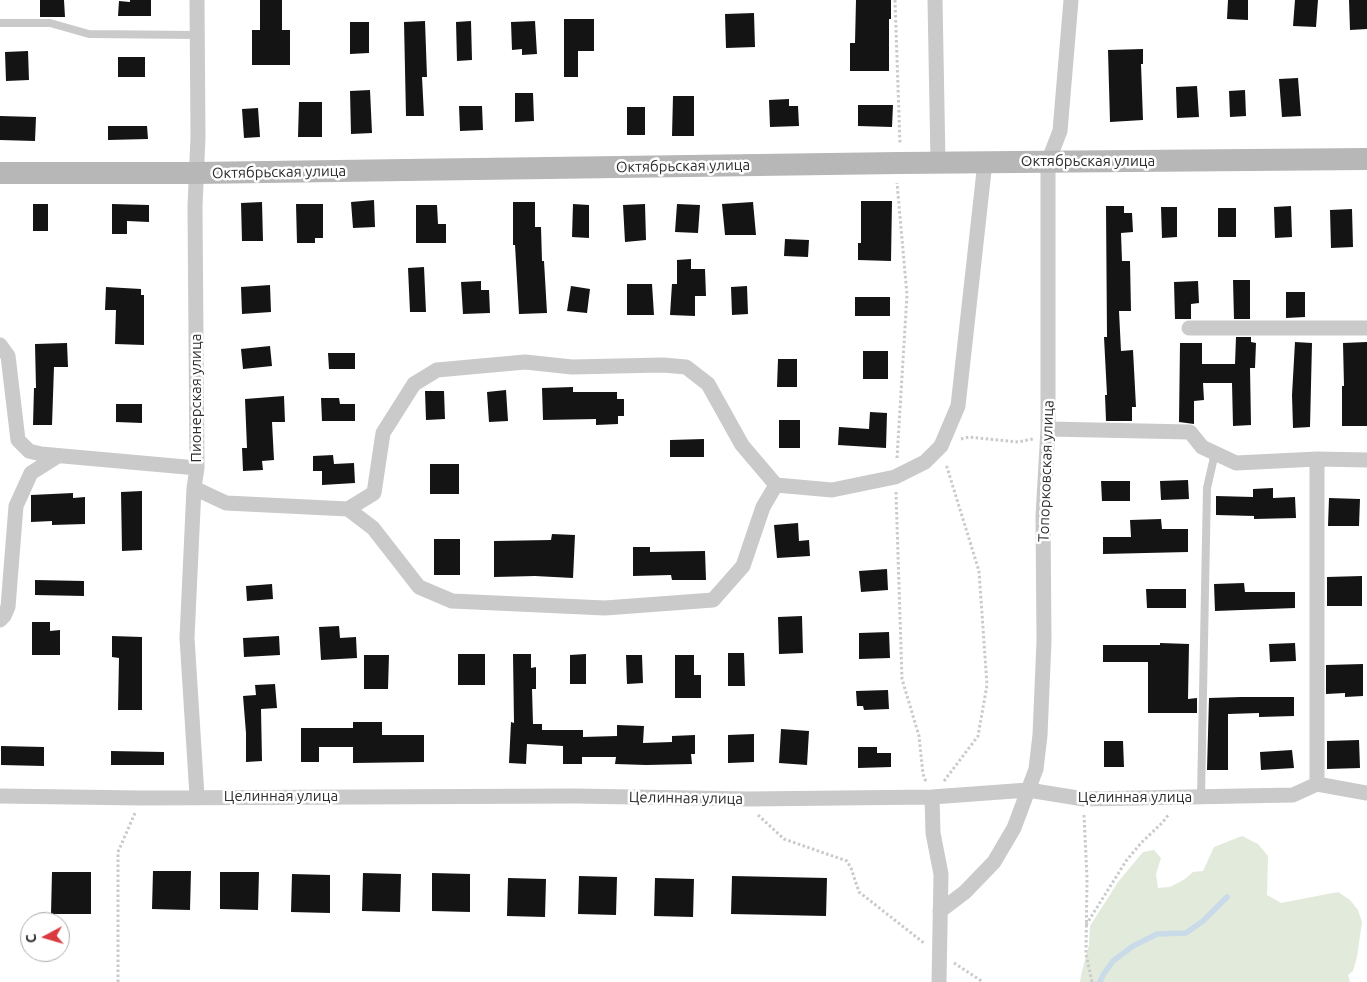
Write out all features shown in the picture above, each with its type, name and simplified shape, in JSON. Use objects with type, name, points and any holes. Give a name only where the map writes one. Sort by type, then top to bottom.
[{"type":"street","name":"Пионерская улица","points":[[197,0],[197,468],[194,488],[187,638],[197,796]]},
{"type":"street","points":[[935,0],[938,162]]},
{"type":"street","name":"Топорковская улица","points":[[940,911],[965,892],[994,862],[1014,828],[1036,770],[1041,726],[1044,641],[1043,516],[1048,429],[1048,162],[1060,130],[1072,0]]},
{"type":"street","name":"Октябрьская улица","points":[[0,173],[196,173],[938,162],[1367,159]]},
{"type":"street","points":[[348,509],[374,493],[383,433],[414,384],[437,370],[525,362],[572,366],[663,365],[686,367],[708,384],[742,445],[776,485],[832,490],[895,477],[925,462],[941,446],[958,406],[985,162]]},
{"type":"street","points":[[1190,328],[1367,328]]},
{"type":"street","points":[[0,345],[8,356],[18,440],[29,450],[58,456],[197,468]]},
{"type":"street","points":[[1048,429],[1190,432],[1202,446],[1236,463],[1317,459],[1367,460]]},
{"type":"street","points":[[0,620],[8,607],[16,506],[31,473],[58,456]]},
{"type":"street","points":[[1317,459],[1317,784],[1367,793]]},
{"type":"street","points":[[194,488],[226,503],[348,509],[373,528],[419,587],[452,600],[605,608],[713,600],[743,566],[763,507],[776,485]]},
{"type":"street","name":"Целинная улица","points":[[0,796],[141,798],[197,796],[575,796],[749,799],[932,797],[1028,790],[1084,799],[1293,795],[1317,784]]},
{"type":"street","points":[[932,797],[933,833],[941,874],[940,982]]},
{"type":"lane","points":[[0,23],[50,23],[89,34],[197,35]]},
{"type":"lane","points":[[1201,797],[1207,488],[1215,453]]},
{"type":"path","points":[[895,0],[900,138],[896,186],[907,295],[895,477],[902,679],[919,736],[923,774],[932,797]]},
{"type":"path","points":[[932,797],[978,736],[987,685],[978,571],[941,446],[969,436],[1018,442],[1032,439],[1048,429]]},
{"type":"path","points":[[118,982],[118,852],[141,798]]},
{"type":"path","points":[[1085,926],[1126,861],[1141,843],[1163,822],[1173,809],[1177,798]]},
{"type":"path","points":[[749,799],[756,813],[784,839],[847,861],[859,892],[939,955],[965,969],[983,982]]},
{"type":"path","points":[[1084,799],[1087,878],[1086,954],[1092,982]]},
{"type":"green space","points":[[1242,836],[1258,844],[1268,856],[1267,895],[1281,903],[1338,892],[1350,900],[1358,910],[1362,922],[1357,957],[1353,971],[1348,975],[1350,982],[1080,982],[1089,945],[1090,926],[1118,882],[1143,852],[1154,850],[1161,858],[1156,874],[1158,888],[1170,887],[1193,872],[1203,871],[1214,847]]},
{"type":"building","points":[[40,0],[64,0],[65,17],[40,17]]},
{"type":"building","points":[[130,0],[151,0],[151,16],[118,16],[119,1],[130,2]]},
{"type":"building","points":[[260,0],[282,0],[282,30],[290,30],[290,65],[252,65],[252,30],[260,30]]},
{"type":"building","points":[[856,0],[891,0],[889,71],[850,71],[850,43],[855,43]]},
{"type":"building","points":[[1228,0],[1248,0],[1248,20],[1227,19]]},
{"type":"building","points":[[1295,0],[1318,0],[1316,27],[1293,26]]},
{"type":"building","points":[[1349,0],[1367,0],[1367,29],[1350,30]]},
{"type":"building","points":[[754,13],[755,47],[726,48],[725,14]]},
{"type":"building","points":[[564,19],[594,19],[594,51],[578,51],[578,77],[564,77]]},
{"type":"building","points":[[425,21],[427,77],[422,77],[424,116],[406,116],[404,22]]},
{"type":"building","points":[[471,21],[472,60],[457,61],[456,22]]},
{"type":"building","points":[[535,21],[537,54],[522,55],[522,49],[512,50],[511,22]]},
{"type":"building","points":[[350,22],[369,22],[369,53],[350,54]]},
{"type":"building","points":[[1143,49],[1143,64],[1141,64],[1143,120],[1110,122],[1108,50]]},
{"type":"building","points":[[28,51],[29,80],[6,81],[5,52]]},
{"type":"building","points":[[118,57],[145,57],[145,77],[118,77]]},
{"type":"building","points":[[1298,78],[1301,116],[1282,117],[1279,79]]},
{"type":"building","points":[[1197,86],[1199,117],[1177,118],[1176,87]]},
{"type":"building","points":[[370,90],[372,133],[351,134],[350,91]]},
{"type":"building","points":[[1245,90],[1246,116],[1230,117],[1229,91]]},
{"type":"building","points":[[515,93],[533,93],[534,121],[515,122]]},
{"type":"building","points":[[673,96],[694,96],[694,136],[672,136]]},
{"type":"building","points":[[789,99],[789,106],[798,106],[799,126],[770,127],[769,100]]},
{"type":"building","points":[[299,102],[322,102],[322,137],[298,137]]},
{"type":"building","points":[[858,105],[893,105],[892,127],[858,126]]},
{"type":"building","points":[[459,106],[482,106],[483,130],[460,131]]},
{"type":"building","points":[[627,107],[645,107],[645,135],[627,135]]},
{"type":"building","points":[[258,108],[260,137],[244,138],[242,109]]},
{"type":"building","points":[[0,116],[36,117],[35,141],[0,140]]},
{"type":"building","points":[[108,126],[147,126],[148,139],[108,140]]},
{"type":"building","points":[[374,200],[375,227],[353,228],[351,202]]},
{"type":"building","points":[[861,201],[892,201],[891,261],[858,260],[858,243],[861,243]]},
{"type":"building","points":[[262,202],[263,241],[242,241],[241,203]]},
{"type":"building","points":[[513,202],[535,202],[535,227],[541,227],[547,313],[519,314],[515,245],[513,245]]},
{"type":"building","points":[[753,202],[756,235],[725,235],[722,204]]},
{"type":"building","points":[[33,204],[48,204],[48,231],[33,231]]},
{"type":"building","points":[[112,204],[149,205],[149,222],[127,221],[127,234],[112,234]]},
{"type":"building","points":[[296,204],[323,204],[323,238],[315,238],[315,243],[297,243]]},
{"type":"building","points":[[573,204],[589,205],[589,238],[572,237]]},
{"type":"building","points":[[645,204],[646,240],[625,242],[623,205]]},
{"type":"building","points":[[677,204],[700,205],[698,233],[675,232]]},
{"type":"building","points":[[416,205],[437,205],[438,224],[446,224],[446,243],[416,243]]},
{"type":"building","points":[[1106,206],[1124,206],[1124,213],[1132,213],[1133,232],[1121,233],[1122,261],[1130,261],[1131,311],[1119,311],[1121,351],[1133,350],[1136,407],[1132,407],[1132,421],[1106,421],[1105,395],[1107,395],[1104,337],[1107,337]]},
{"type":"building","points":[[1291,206],[1292,237],[1275,238],[1274,207]]},
{"type":"building","points":[[1161,207],[1177,207],[1177,237],[1162,238]]},
{"type":"building","points":[[1218,208],[1236,208],[1236,237],[1218,237]]},
{"type":"building","points":[[1352,209],[1353,247],[1331,248],[1330,210]]},
{"type":"building","points":[[785,239],[809,240],[808,257],[784,256]]},
{"type":"building","points":[[691,259],[691,269],[705,269],[706,296],[695,296],[695,316],[670,315],[672,284],[677,284],[677,260]]},
{"type":"building","points":[[424,267],[426,312],[410,312],[408,268]]},
{"type":"building","points":[[1233,280],[1250,280],[1250,319],[1234,319]]},
{"type":"building","points":[[481,281],[481,290],[489,290],[490,313],[463,314],[461,282]]},
{"type":"building","points":[[1198,281],[1199,303],[1191,304],[1191,319],[1175,319],[1174,282]]},
{"type":"building","points":[[627,284],[652,284],[654,315],[627,315]]},
{"type":"building","points":[[270,285],[271,312],[242,314],[241,287]]},
{"type":"building","points":[[571,286],[590,289],[587,313],[567,311]]},
{"type":"building","points":[[747,286],[748,314],[732,315],[731,287]]},
{"type":"building","points":[[106,287],[141,289],[141,295],[144,295],[144,345],[115,344],[116,310],[105,310]]},
{"type":"building","points":[[1286,292],[1305,292],[1305,317],[1286,318]]},
{"type":"building","points":[[855,297],[890,297],[890,316],[855,316]]},
{"type":"building","points":[[1236,337],[1251,337],[1251,342],[1256,343],[1255,368],[1250,368],[1251,425],[1233,426],[1232,383],[1203,383],[1204,400],[1194,401],[1194,424],[1179,422],[1180,343],[1202,343],[1202,364],[1235,364]]},
{"type":"building","points":[[1295,342],[1312,343],[1310,427],[1293,428],[1292,395]]},
{"type":"building","points":[[1367,342],[1367,426],[1342,426],[1342,386],[1344,386],[1343,343]]},
{"type":"building","points":[[67,343],[68,367],[54,367],[52,425],[33,425],[34,388],[36,388],[35,344]]},
{"type":"building","points":[[270,346],[272,366],[243,369],[241,349]]},
{"type":"building","points":[[863,351],[888,351],[888,379],[863,379]]},
{"type":"building","points":[[328,353],[355,353],[355,369],[329,369]]},
{"type":"building","points":[[778,359],[797,359],[797,387],[777,387]]},
{"type":"building","points":[[573,387],[573,392],[617,392],[617,399],[624,399],[624,416],[618,416],[618,424],[596,425],[596,419],[543,420],[542,388]]},
{"type":"building","points":[[506,390],[508,421],[489,422],[487,392]]},
{"type":"building","points":[[425,391],[444,391],[445,419],[426,420]]},
{"type":"building","points":[[284,396],[285,422],[272,422],[274,460],[262,461],[263,470],[243,471],[242,448],[247,448],[245,399]]},
{"type":"building","points":[[321,398],[339,398],[340,404],[355,404],[355,421],[322,421]]},
{"type":"building","points":[[116,404],[142,404],[142,423],[116,422]]},
{"type":"building","points":[[870,412],[887,413],[886,448],[838,445],[839,427],[869,429]]},
{"type":"building","points":[[779,420],[800,420],[800,448],[779,448]]},
{"type":"building","points":[[704,439],[704,457],[670,457],[670,440]]},
{"type":"building","points":[[333,455],[334,464],[354,463],[355,483],[322,485],[322,471],[313,471],[313,456]]},
{"type":"building","points":[[430,464],[459,464],[459,494],[430,494]]},
{"type":"building","points":[[1188,480],[1189,499],[1161,500],[1160,481]]},
{"type":"building","points":[[1101,481],[1130,481],[1130,501],[1102,501]]},
{"type":"building","points":[[1273,488],[1273,498],[1295,497],[1296,518],[1254,519],[1254,516],[1216,515],[1216,496],[1253,497],[1253,489]]},
{"type":"building","points":[[142,491],[142,550],[122,551],[121,492]]},
{"type":"building","points":[[73,493],[73,498],[85,497],[85,524],[52,525],[52,521],[31,522],[31,495]]},
{"type":"building","points":[[1329,498],[1360,499],[1359,526],[1328,526]]},
{"type":"building","points":[[1161,519],[1162,529],[1188,529],[1188,552],[1103,554],[1103,537],[1131,537],[1130,520]]},
{"type":"building","points":[[798,523],[799,541],[809,540],[810,556],[777,558],[774,525]]},
{"type":"building","points":[[552,534],[575,535],[573,578],[535,576],[494,577],[494,541],[551,540]]},
{"type":"building","points":[[434,539],[460,539],[460,575],[434,575]]},
{"type":"building","points":[[633,547],[650,547],[650,552],[705,551],[706,580],[672,580],[671,575],[633,576]]},
{"type":"building","points":[[887,569],[888,590],[861,592],[859,571]]},
{"type":"building","points":[[1362,576],[1362,606],[1327,606],[1327,577]]},
{"type":"building","points":[[35,580],[84,581],[84,596],[35,595]]},
{"type":"building","points":[[1244,583],[1245,592],[1295,592],[1295,608],[1215,611],[1214,584]]},
{"type":"building","points":[[272,584],[273,599],[247,601],[246,586]]},
{"type":"building","points":[[1146,589],[1186,589],[1186,608],[1147,608]]},
{"type":"building","points":[[802,616],[803,653],[779,654],[778,617]]},
{"type":"building","points":[[32,622],[50,622],[50,631],[60,630],[60,655],[32,655]]},
{"type":"building","points":[[339,626],[340,638],[356,637],[357,658],[321,660],[319,627]]},
{"type":"building","points":[[889,632],[890,658],[859,659],[859,633]]},
{"type":"building","points":[[112,636],[142,637],[142,710],[118,710],[119,658],[112,657]]},
{"type":"building","points":[[279,636],[280,655],[244,657],[243,638]]},
{"type":"building","points":[[1160,643],[1189,644],[1188,699],[1197,698],[1197,713],[1148,713],[1148,662],[1103,662],[1103,645],[1160,645]]},
{"type":"building","points":[[1295,643],[1296,661],[1270,662],[1269,644]]},
{"type":"building","points":[[728,653],[744,653],[745,686],[728,686]]},
{"type":"building","points":[[458,654],[485,654],[485,685],[458,685]]},
{"type":"building","points":[[513,654],[531,654],[531,668],[536,667],[536,689],[532,689],[533,724],[542,724],[542,730],[583,730],[583,737],[617,736],[617,725],[644,726],[643,743],[672,742],[672,736],[695,735],[695,754],[691,754],[692,764],[615,764],[616,757],[582,757],[582,764],[563,764],[563,746],[527,744],[526,764],[509,763],[511,722],[514,723]]},
{"type":"building","points":[[586,654],[586,684],[570,684],[570,655]]},
{"type":"building","points":[[364,655],[389,655],[388,689],[364,689]]},
{"type":"building","points":[[626,655],[642,655],[643,683],[627,684]]},
{"type":"building","points":[[675,655],[694,655],[694,675],[701,675],[701,698],[675,698]]},
{"type":"building","points":[[1363,664],[1363,696],[1345,697],[1345,693],[1326,694],[1326,665]]},
{"type":"building","points":[[275,684],[277,708],[261,709],[262,761],[246,762],[243,696],[256,695],[255,685]]},
{"type":"building","points":[[888,690],[889,709],[864,710],[863,706],[857,706],[856,691]]},
{"type":"building","points":[[1294,697],[1294,716],[1259,717],[1259,713],[1228,714],[1228,770],[1207,770],[1209,698]]},
{"type":"building","points":[[353,722],[382,722],[382,735],[424,735],[424,762],[353,763],[353,747],[319,747],[319,762],[301,762],[301,728],[353,728]]},
{"type":"building","points":[[781,729],[809,731],[807,765],[779,763]]},
{"type":"building","points":[[754,734],[754,762],[728,763],[728,735]]},
{"type":"building","points":[[1359,740],[1360,768],[1327,769],[1327,741]]},
{"type":"building","points":[[1104,741],[1123,741],[1124,767],[1104,767]]},
{"type":"building","points":[[1,746],[44,747],[44,766],[1,765]]},
{"type":"building","points":[[858,747],[877,747],[877,753],[891,753],[891,767],[858,768]]},
{"type":"building","points":[[1292,750],[1294,768],[1261,770],[1260,752]]},
{"type":"building","points":[[111,751],[164,752],[164,765],[111,765]]},
{"type":"building","points":[[153,871],[191,871],[190,910],[152,909]]},
{"type":"building","points":[[52,872],[91,872],[91,914],[51,912]]},
{"type":"building","points":[[220,872],[259,872],[258,910],[220,909]]},
{"type":"building","points":[[363,873],[401,874],[400,912],[362,911]]},
{"type":"building","points":[[432,873],[470,874],[470,912],[432,911]]},
{"type":"building","points":[[292,874],[330,875],[330,913],[291,912]]},
{"type":"building","points":[[579,876],[617,877],[616,915],[578,914]]},
{"type":"building","points":[[732,876],[827,878],[826,916],[731,914]]},
{"type":"building","points":[[508,878],[546,879],[545,917],[507,916]]},
{"type":"building","points":[[655,878],[694,879],[693,917],[654,916]]},
{"type":"waterway","points":[[1100,982],[1113,961],[1133,946],[1157,934],[1186,933],[1203,921],[1227,897]]}]
